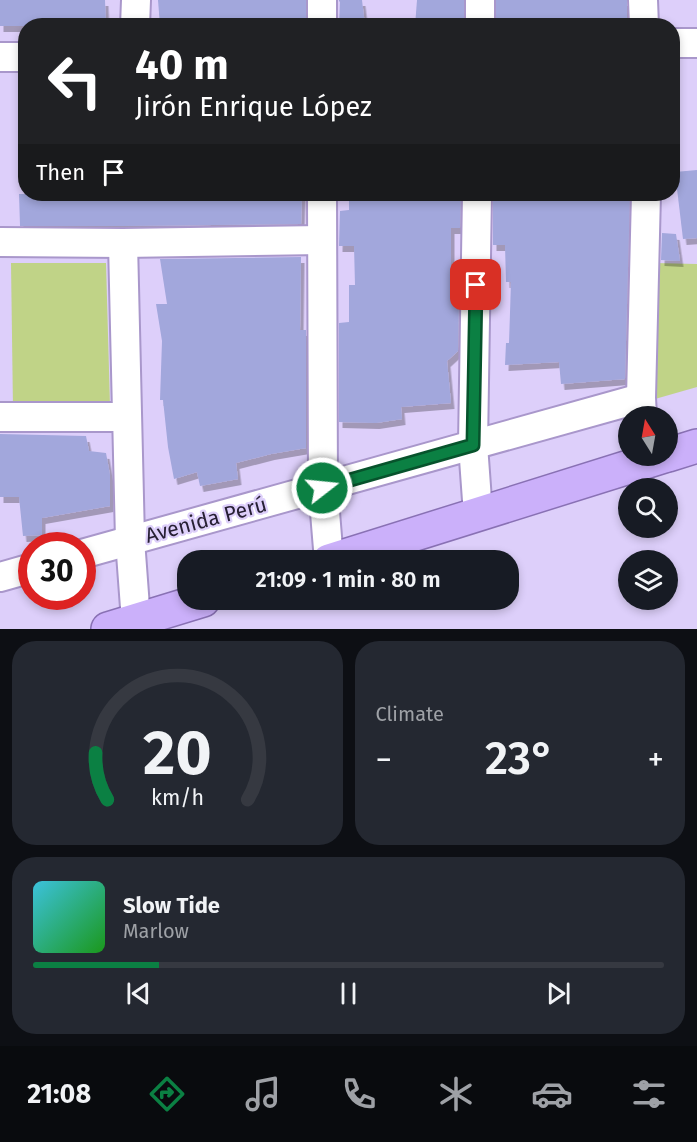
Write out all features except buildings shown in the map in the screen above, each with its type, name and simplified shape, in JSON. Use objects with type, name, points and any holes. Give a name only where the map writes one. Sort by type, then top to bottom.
[{"type":"highway","points":[[678,451],[697,446]]},
{"type":"highway","points":[[364,550],[627,466]]},
{"type":"highway","points":[[122,625],[177,608]]},
{"type":"street","points":[[135,18],[136,0]]},
{"type":"street","points":[[321,0],[322,18]]},
{"type":"street","points":[[480,0],[480,18]]},
{"type":"street","points":[[643,0],[644,18]]},
{"type":"street","points":[[680,43],[697,43]]},
{"type":"street","points":[[0,57],[18,57]]},
{"type":"street","points":[[322,201],[322,488],[328,550]]},
{"type":"street","points":[[477,201],[473,445],[478,514]]},
{"type":"street","points":[[642,406],[646,201]]},
{"type":"street","points":[[0,242],[322,240]]},
{"type":"street","points":[[122,625],[130,540],[123,243]]},
{"type":"street","name":"Avenida Perú","points":[[96,550],[473,445],[618,412]]},
{"type":"street","points":[[0,417],[126,417]]},
{"type":"street","points":[[0,577],[18,572]]},
{"type":"green space","points":[[11,263],[106,263],[110,406],[13,409]]},
{"type":"green space","points":[[654,263],[697,264],[697,387],[655,399],[653,378]]},
{"type":"route","points":[[322,488],[473,445],[476,285]]}]
